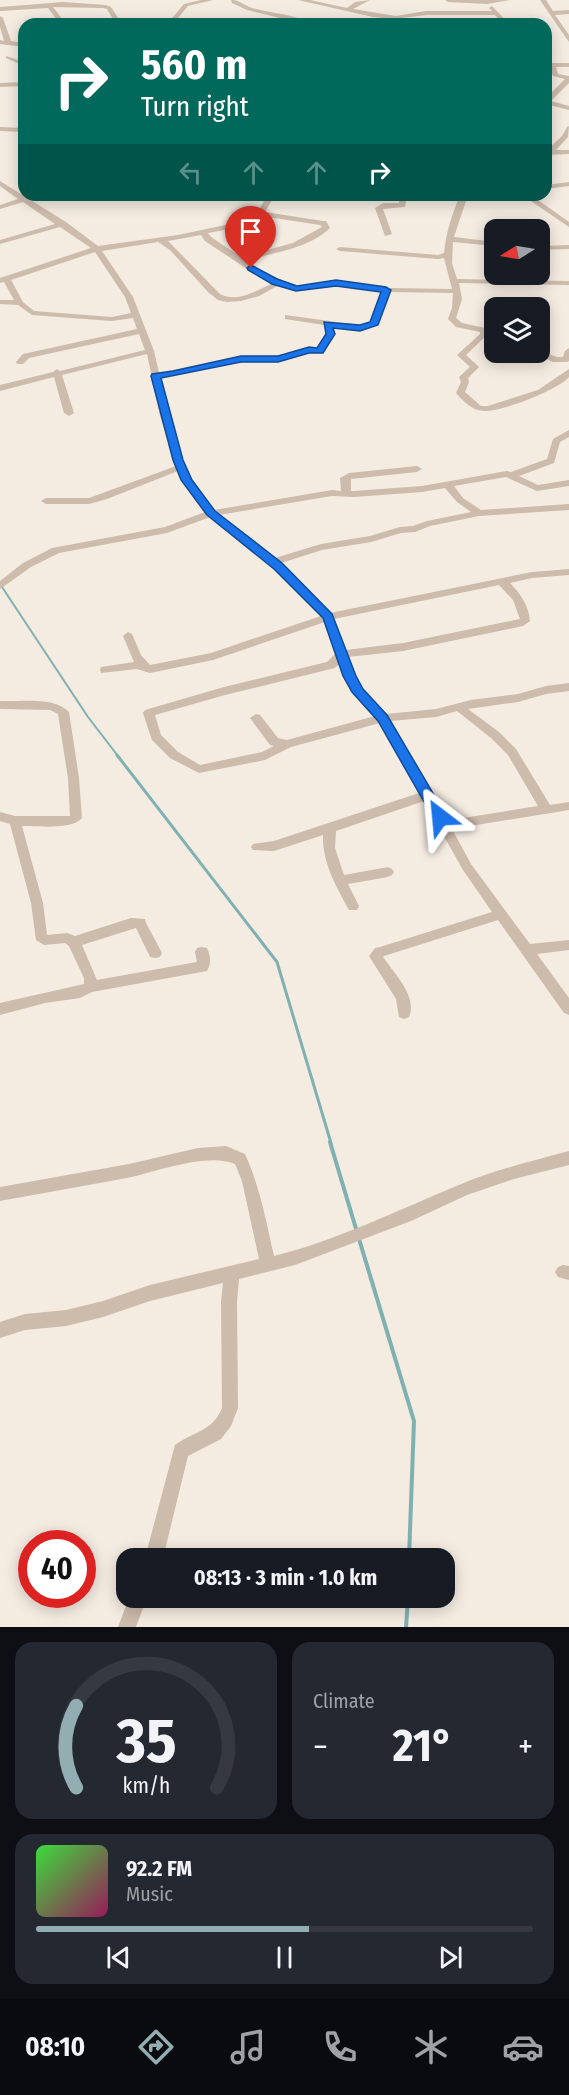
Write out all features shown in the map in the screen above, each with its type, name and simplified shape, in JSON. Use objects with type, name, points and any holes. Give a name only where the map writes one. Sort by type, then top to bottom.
[{"type":"street","points":[[175,18],[186,5],[210,0]]},
{"type":"street","points":[[234,0],[249,9],[287,18]]},
{"type":"street","points":[[301,0],[373,15],[394,17],[426,13],[468,15],[497,13]]},
{"type":"street","points":[[348,10],[357,3],[367,0]]},
{"type":"street","points":[[448,0],[468,2],[507,0]]},
{"type":"street","points":[[543,0],[569,40]]},
{"type":"street","points":[[468,2],[468,15]]},
{"type":"street","points":[[487,2],[501,18]]},
{"type":"street","points":[[0,9],[63,4],[107,7],[115,18]]},
{"type":"street","points":[[44,6],[50,7],[58,18]]},
{"type":"street","points":[[551,13],[569,12]]},
{"type":"street","points":[[369,18],[373,15]]},
{"type":"street","points":[[0,18],[8,42]]},
{"type":"street","points":[[0,42],[18,44]]},
{"type":"street","points":[[8,57],[18,61]]},
{"type":"street","points":[[552,65],[569,65]]},
{"type":"street","points":[[552,70],[555,75],[569,78]]},
{"type":"street","points":[[552,96],[569,78]]},
{"type":"street","points":[[0,85],[18,84]]},
{"type":"street","points":[[552,104],[569,108]]},
{"type":"street","points":[[552,149],[565,137],[569,128]]},
{"type":"street","points":[[0,129],[18,130]]},
{"type":"street","points":[[552,153],[569,152]]},
{"type":"street","points":[[0,183],[18,195]]},
{"type":"street","points":[[552,186],[569,184]]},
{"type":"street","points":[[0,207],[19,201]]},
{"type":"street","points":[[28,201],[97,249],[129,297],[150,351],[165,416],[187,480],[211,513],[273,562],[306,592],[328,617],[358,692],[383,718],[467,867],[569,1009]]},
{"type":"street","points":[[260,214],[267,201]]},
{"type":"street","points":[[388,234],[379,208],[383,205],[402,205],[402,201]]},
{"type":"street","points":[[461,201],[454,216],[448,255],[458,291],[453,322],[484,330]]},
{"type":"street","points":[[535,201],[567,221]]},
{"type":"street","points":[[2,280],[97,249],[232,226],[260,214],[323,223],[326,228],[309,240],[265,255],[240,260]]},
{"type":"street","points":[[0,242],[63,224]]},
{"type":"street","points":[[202,232],[208,239],[276,282],[296,289],[336,283],[386,290],[458,291]]},
{"type":"street","points":[[451,239],[484,243]]},
{"type":"street","points":[[160,240],[170,244],[188,266],[197,272],[212,291],[221,298],[238,299],[256,294],[275,285],[276,282]]},
{"type":"street","points":[[550,248],[569,247]]},
{"type":"street","points":[[340,249],[438,257],[448,255]]},
{"type":"street","points":[[2,280],[10,284],[20,303],[32,313],[112,319],[136,315]]},
{"type":"street","points":[[456,281],[569,283]]},
{"type":"street","points":[[288,317],[360,328],[375,323],[386,290]]},
{"type":"street","points":[[0,302],[20,303]]},
{"type":"street","points":[[156,376],[241,359],[278,359],[309,350],[320,351],[330,334],[328,324]]},
{"type":"street","points":[[20,362],[26,356],[142,331]]},
{"type":"street","points":[[484,335],[461,355],[475,367],[463,377],[465,382],[460,393],[479,408],[489,409],[541,392],[563,379],[569,372]]},
{"type":"street","points":[[0,388],[57,372],[150,351]]},
{"type":"street","points":[[550,358],[556,360],[568,358]]},
{"type":"street","points":[[57,372],[69,413]]},
{"type":"street","points":[[513,476],[551,461],[556,441],[569,433]]},
{"type":"street","points":[[46,501],[89,501],[181,468]]},
{"type":"street","points":[[346,494],[345,478],[349,476],[417,469]]},
{"type":"street","points":[[0,586],[27,565],[56,550],[167,530],[211,513],[332,493],[391,492],[448,485],[507,474],[537,488],[552,509]]},
{"type":"street","points":[[537,488],[569,483]]},
{"type":"street","points":[[448,485],[460,500],[479,513]]},
{"type":"street","points":[[273,562],[321,547],[371,539],[400,530],[415,529],[427,524],[479,513],[569,507]]},
{"type":"street","points":[[105,670],[143,666],[150,669],[213,656],[328,617],[361,612],[501,581],[552,572],[569,572]]},
{"type":"street","points":[[501,581],[510,587],[525,615],[525,621],[403,647],[342,654],[331,665],[224,691],[149,713],[156,737],[174,755],[199,769],[265,756],[287,744],[383,718],[436,713],[459,707],[519,699],[546,690],[569,687]]},
{"type":"street","points":[[128,636],[143,666]]},
{"type":"street","points":[[0,705],[52,706],[63,712],[74,773],[76,818],[74,820],[15,821],[0,816]]},
{"type":"street","points":[[459,707],[513,752],[546,809]]},
{"type":"street","points":[[256,718],[274,742],[287,744]]},
{"type":"street","points":[[257,848],[274,846],[427,795]]},
{"type":"street","points":[[440,817],[449,825],[464,824],[569,806]]},
{"type":"street","points":[[15,821],[37,903],[40,936],[44,940],[67,938],[74,942],[91,978],[90,987]]},
{"type":"street","points":[[330,828],[327,841],[340,881],[353,906]]},
{"type":"street","points":[[340,881],[388,872]]},
{"type":"street","points":[[404,1013],[403,998],[376,956],[380,952],[502,915]]},
{"type":"street","points":[[74,942],[131,923],[140,923],[155,952]]},
{"type":"street","points":[[527,950],[569,945]]},
{"type":"street","points":[[0,1009],[45,997],[80,992],[90,987],[202,967],[204,963],[202,952]]},
{"type":"street","points":[[0,1194],[129,1171],[198,1155],[225,1153],[240,1159],[249,1181],[268,1264]]},
{"type":"street","points":[[0,1330],[25,1322],[66,1318],[103,1309],[150,1293],[232,1275],[349,1239],[463,1190],[514,1172],[569,1158]]},
{"type":"street","points":[[157,1548],[181,1451],[189,1444],[219,1432],[230,1408],[229,1302],[232,1275]]},
{"type":"street","points":[[127,1627],[134,1608]]},
{"type":"waterway","points":[[0,584],[88,717],[118,756]]},
{"type":"waterway","points":[[117,755],[277,962],[331,1143]]},
{"type":"waterway","points":[[330,1142],[357,1232]]},
{"type":"waterway","points":[[359,1239],[414,1421],[409,1548]]},
{"type":"waterway","points":[[406,1627],[407,1608]]},
{"type":"route","points":[[251,268],[276,282],[296,289],[336,283],[386,290],[375,323],[360,328],[328,324],[331,331],[320,351],[309,350],[278,359],[241,359],[156,376],[178,460],[187,480],[211,513],[278,566],[328,617],[358,692],[383,718],[440,817]]}]
